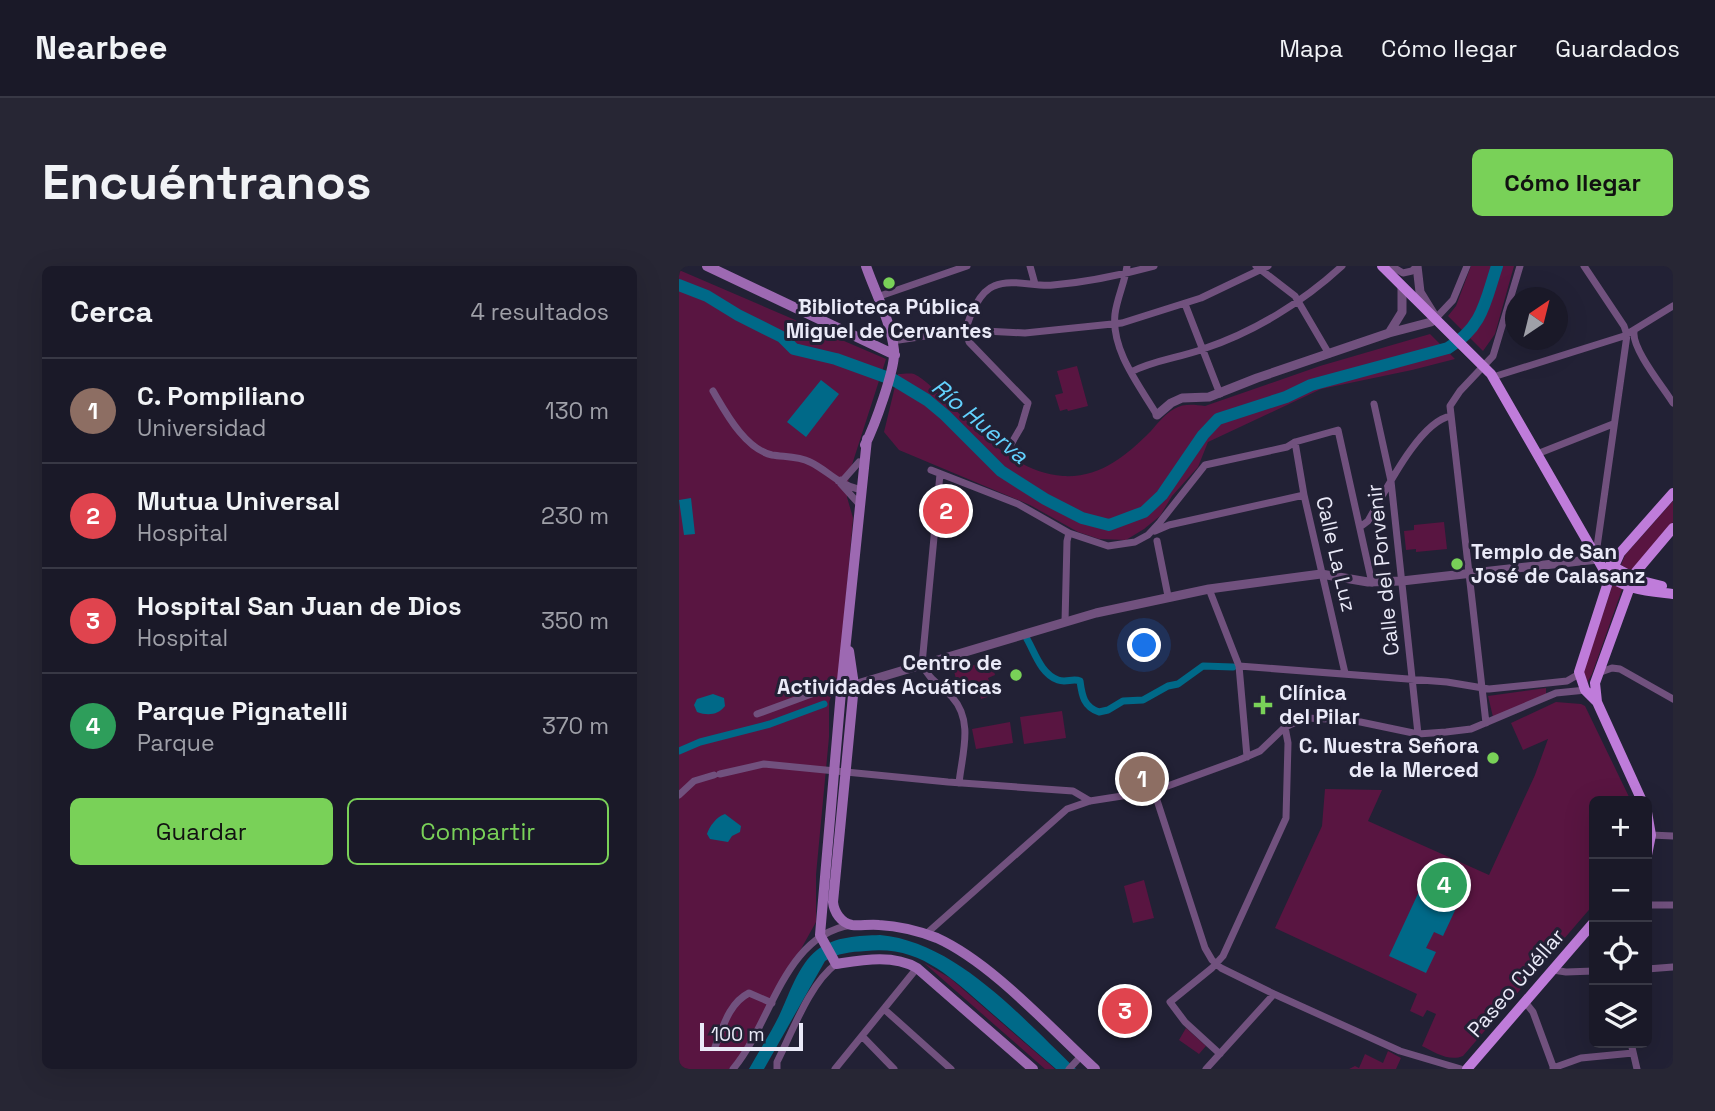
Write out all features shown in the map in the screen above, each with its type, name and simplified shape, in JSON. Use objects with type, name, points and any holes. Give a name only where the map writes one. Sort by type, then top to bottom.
[{"type":"main road","points":[[707,266],[895,355]]},
{"type":"main road","points":[[860,488],[859,462],[895,355],[866,266]]},
{"type":"main road","points":[[1382,266],[1440,321],[1493,377],[1599,558],[1612,572],[1630,582],[1673,594]]},
{"type":"main road","points":[[867,439],[842,680],[822,938],[834,962],[890,960],[905,962],[917,968],[1033,1069]]},
{"type":"main road","points":[[1640,796],[1597,702],[1585,690],[1579,674],[1620,553],[1673,493]]},
{"type":"main road","points":[[1597,702],[1596,678],[1630,582],[1640,565],[1673,528]]},
{"type":"main road","points":[[1630,582],[1673,588]]},
{"type":"main road","points":[[847,636],[854,685],[832,902],[836,913],[852,925],[888,926],[926,934],[951,945],[988,970],[1078,1059],[1095,1069]]},
{"type":"main road","name":"Paseo Cuéllar","points":[[1467,1069],[1589,928]]},
{"type":"street","points":[[877,297],[967,266]]},
{"type":"street","points":[[1030,266],[1035,284]]},
{"type":"street","points":[[1010,446],[1023,421],[1028,402],[969,342],[966,330],[982,297],[989,289],[1003,284],[1051,285],[1154,266]]},
{"type":"street","points":[[1131,372],[1149,362],[1202,350],[1248,331],[1298,300],[1342,266]]},
{"type":"street","points":[[1391,266],[1403,273],[1412,271],[1417,266]]},
{"type":"street","points":[[1417,266],[1420,292],[1440,321]]},
{"type":"street","points":[[1127,270],[1117,305],[1115,324],[1122,353],[1157,415],[1182,398],[1205,398],[1220,394],[1257,378],[1388,333],[1440,321],[1453,300],[1467,266]]},
{"type":"street","points":[[1486,723],[1451,416],[1452,402],[1481,362],[1491,359],[1496,349],[1520,266]]},
{"type":"street","points":[[892,341],[966,330],[1025,333],[1132,321],[1201,298],[1262,267],[1298,300],[1329,354]]},
{"type":"street","points":[[1588,267],[1673,402]]},
{"type":"street","points":[[1402,287],[1402,312],[1407,321],[1417,327]]},
{"type":"street","points":[[1185,304],[1220,394]]},
{"type":"street","points":[[1493,377],[1630,334],[1673,306]]},
{"type":"street","points":[[1388,333],[1402,312]]},
{"type":"street","points":[[1599,558],[1613,424],[1624,348],[1630,334]]},
{"type":"street","points":[[1624,348],[1632,346],[1639,350]]},
{"type":"street","points":[[713,391],[736,425],[757,447],[772,455],[809,461],[838,481],[859,504]]},
{"type":"street","name":"Calle del Porvenir","points":[[1374,404],[1391,481],[1418,734]]},
{"type":"street","points":[[1360,527],[1367,522],[1407,454],[1437,421],[1451,416]]},
{"type":"street","points":[[1537,454],[1613,424]]},
{"type":"street","points":[[1148,535],[1205,465],[1286,447],[1338,430],[1372,583]]},
{"type":"street","name":"Calle La Luz","points":[[1295,442],[1321,574],[1345,673]]},
{"type":"street","points":[[838,481],[844,479],[859,462]]},
{"type":"street","points":[[931,470],[1018,504],[1069,533],[1108,546],[1129,544],[1181,522],[1304,495]]},
{"type":"street","points":[[940,474],[922,664],[927,674],[958,704],[964,718],[965,735],[959,783]]},
{"type":"street","points":[[838,481],[860,488]]},
{"type":"street","points":[[1172,507],[1171,516],[1175,521],[1181,522]]},
{"type":"street","points":[[1065,622],[1069,533]]},
{"type":"street","points":[[1157,541],[1168,596]]},
{"type":"street","points":[[825,689],[841,694],[854,685],[922,664],[1065,622],[1168,596],[1321,574],[1372,583],[1402,581],[1599,558],[1620,553]]},
{"type":"street","points":[[1209,589],[1239,666],[1247,757]]},
{"type":"street","points":[[1239,666],[1345,673],[1489,689],[1570,680],[1579,674]]},
{"type":"street","points":[[926,934],[1067,809],[1090,801],[1154,791],[1247,757],[1262,750],[1285,727],[1305,718],[1326,718],[1418,734],[1465,730],[1548,696],[1585,690],[1596,678],[1612,668],[1621,669],[1673,699]]},
{"type":"street","points":[[757,715],[842,680]]},
{"type":"street","points":[[1545,683],[1548,696]]},
{"type":"street","points":[[1220,1054],[1185,1022],[1170,1002],[1217,964],[1233,936],[1286,818],[1288,743],[1285,727]]},
{"type":"street","points":[[679,795],[694,781],[764,764],[1073,791],[1090,801]]},
{"type":"street","points":[[1154,791],[1205,948],[1217,964],[1274,994],[1400,1051],[1449,1068],[1461,1069]]},
{"type":"street","points":[[1652,835],[1672,837]]},
{"type":"street","points":[[1652,905],[1673,905]]},
{"type":"street","points":[[733,1069],[746,1052],[802,951],[837,928],[852,925]]},
{"type":"street","points":[[777,1069],[777,1062],[812,993],[834,962]]},
{"type":"street","points":[[1652,968],[1673,967]]},
{"type":"street","points":[[835,1069],[917,968]]},
{"type":"street","points":[[1553,970],[1589,971]]},
{"type":"street","points":[[715,1047],[728,1014],[739,998],[749,993],[772,1003]]},
{"type":"street","points":[[1206,1069],[1274,994]]},
{"type":"street","points":[[1525,1002],[1533,1012],[1553,1068],[1581,1058],[1633,1053]]},
{"type":"street","points":[[884,1009],[951,1069]]},
{"type":"street","points":[[862,1036],[894,1069]]},
{"type":"street","points":[[1632,1048],[1637,1069]]},
{"type":"street","points":[[1069,1069],[1078,1059]]},
{"type":"shaded area","points":[[1471,266],[1514,266],[1508,287],[1505,287],[1505,298],[1495,334],[1483,351],[1448,316],[1456,306]]},
{"type":"shaded area","points":[[679,270],[886,359],[849,474],[847,497],[853,518],[839,677],[829,702],[829,737],[816,875],[816,922],[746,1048],[729,1069],[679,1069]]},
{"type":"shaded area","points":[[1430,334],[1455,359],[1321,389],[1208,442],[1198,467],[1172,496],[1160,516],[1126,540],[1099,539],[1078,532],[1030,505],[899,450],[884,432],[898,374],[914,374],[931,386],[985,438],[1014,459],[1046,473],[1076,476],[1112,464],[1142,440],[1164,416],[1178,407],[1205,406],[1320,366]]},
{"type":"shaded area","points":[[1077,366],[1088,406],[1060,411],[1055,395],[1063,393],[1057,371]]},
{"type":"shaded area","points":[[1673,501],[1673,522],[1632,569],[1621,565],[1625,555]]},
{"type":"shaded area","points":[[1444,522],[1447,549],[1416,552],[1416,549],[1406,550],[1404,531],[1414,530],[1414,525]]},
{"type":"shaded area","points":[[1615,578],[1624,584],[1587,683],[1583,672]]},
{"type":"shaded area","points":[[991,660],[995,675],[988,678],[994,695],[981,699],[976,681],[958,687],[954,671]]},
{"type":"shaded area","points":[[1546,688],[1546,695],[1493,717],[1488,696]]},
{"type":"shaded area","points":[[1556,702],[1585,706],[1629,796],[1589,796],[1589,910],[1463,1056],[1452,1058],[1422,1046],[1436,1014],[1427,1010],[1423,1017],[1410,1011],[1417,994],[1275,928],[1322,826],[1325,789],[1382,790],[1368,821],[1489,875],[1535,775],[1548,739],[1523,750],[1511,723]]},
{"type":"shaded area","points":[[1062,711],[1066,738],[1024,744],[1020,717]]},
{"type":"shaded area","points":[[1010,722],[1013,743],[976,749],[972,729]]},
{"type":"shaded area","points":[[1144,880],[1154,918],[1133,923],[1124,886]]},
{"type":"shaded area","points":[[924,963],[950,978],[1055,1069],[1045,1069]]},
{"type":"shaded area","points":[[1186,1028],[1206,1046],[1199,1054],[1179,1040]]},
{"type":"shaded area","points":[[1388,1051],[1401,1058],[1396,1069],[1349,1069],[1355,1066],[1359,1068],[1365,1054],[1383,1063]]},
{"type":"water","points":[[821,380],[839,394],[806,437],[787,422]]},
{"type":"water","points":[[691,498],[695,534],[684,535],[679,500]]},
{"type":"water","points":[[713,694],[724,698],[725,706],[713,714],[697,712],[694,705],[697,699]]},
{"type":"water","points":[[725,814],[741,826],[740,832],[728,842],[710,839],[707,834],[710,828],[716,819]]},
{"type":"water","points":[[1429,870],[1466,887],[1443,936],[1434,932],[1426,948],[1436,952],[1426,973],[1389,956]]},
{"type":"water","points":[[880,935],[908,941],[936,952],[962,967],[1011,1006],[1076,1069],[1056,1069],[960,985],[932,965],[918,958],[885,950],[844,953],[825,961],[764,1069],[749,1069],[810,956],[824,945],[839,939]]},
{"type":"waterway","name":"Río Huerva","points":[[679,285],[707,296],[782,337],[794,349],[836,359],[894,380],[927,400],[945,415],[1001,471],[1045,499],[1082,518],[1109,525],[1144,512],[1162,495],[1203,435],[1218,419],[1286,397],[1311,385],[1448,348],[1460,340],[1481,313],[1497,266]]},
{"type":"waterway","points":[[1027,639],[1047,673],[1061,681],[1080,681],[1085,700],[1099,712],[1123,701],[1143,700],[1168,686],[1178,684],[1203,666],[1233,667]]},
{"type":"waterway","points":[[679,751],[700,742],[770,724],[824,704]]},
{"type":"place","name":"Biblioteca Pública Miguel de Cervantes","points":[[889,283]]},
{"type":"place","name":"Mutua Universal","points":[[946,511]]},
{"type":"place","name":"Templo de San José de Calasanz","points":[[1457,564]]},
{"type":"place","name":"Centro de Actividades Acuáticas","points":[[1016,675]]},
{"type":"place","name":"Clínica del Pilar","points":[[1263,705]]},
{"type":"place","name":"C. Nuestra Señora de la Merced","points":[[1493,758]]},
{"type":"place","name":"C. Pompiliano","points":[[1142,779]]},
{"type":"place","name":"Parque Pignatelli","points":[[1444,885]]},
{"type":"place","name":"Hospital San Juan de Dios","points":[[1125,1011]]}]
